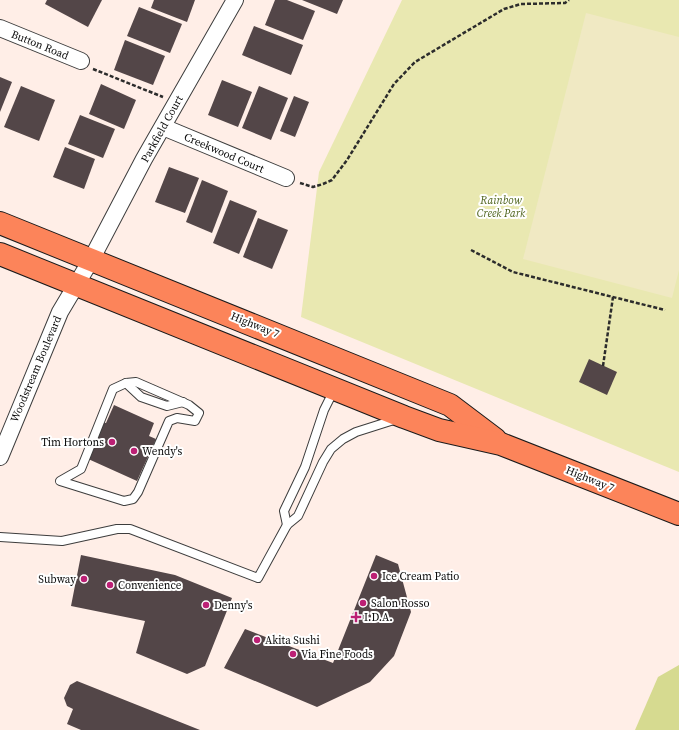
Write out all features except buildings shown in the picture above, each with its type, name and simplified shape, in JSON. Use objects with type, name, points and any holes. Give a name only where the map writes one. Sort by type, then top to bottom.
[{"type":"main road","name":"Highway 7","points":[[0,223],[450,405],[501,444]]},
{"type":"main road","name":"Highway 7","points":[[0,254],[404,417],[439,430],[501,444],[679,514]]},
{"type":"main road","points":[[334,389],[372,373]]},
{"type":"street","name":"Parkfield Court","points":[[76,284],[91,260],[162,127],[235,0]]},
{"type":"street","name":"Button Road","points":[[0,28],[86,65]]},
{"type":"street","name":"Creekwood Court","points":[[162,127],[286,178]]},
{"type":"street","name":"Woodstream Boulevard","points":[[0,457],[57,318],[76,284]]},
{"type":"lane","points":[[136,382],[183,402],[199,413],[195,421],[177,418],[169,421],[138,492],[133,499],[124,501],[60,481],[81,469],[113,389],[126,383],[136,382]]},
{"type":"lane","points":[[126,383],[141,397],[167,406],[183,402]]},
{"type":"lane","points":[[287,525],[284,511],[304,467],[324,410],[334,389]]},
{"type":"lane","points":[[0,537],[62,542],[117,529],[130,529],[258,578],[287,525],[298,516],[323,462],[331,449],[343,439],[356,432],[404,417]]},
{"type":"path","points":[[286,178],[313,187],[332,180],[348,160],[394,84],[415,62],[504,9],[521,4],[565,3],[569,0]]},
{"type":"path","points":[[86,65],[176,103]]},
{"type":"path","points":[[470,250],[512,272],[665,310]]},
{"type":"path","points":[[603,366],[613,297]]},
{"type":"green space","name":"Rainbow Creek Park","points":[[402,0],[679,0],[679,472],[301,317],[319,172]]},
{"type":"green space","points":[[679,665],[679,730],[635,730],[658,677]]},
{"type":"shaded area","points":[[586,13],[679,37],[679,270],[672,298],[523,259]]},
{"type":"place","name":"Tim Hortons","points":[[112,442]]},
{"type":"place","name":"Wendy's","points":[[134,451]]},
{"type":"place","name":"Ice Cream Patio","points":[[374,576]]},
{"type":"place","name":"Subway","points":[[84,579]]},
{"type":"place","name":"Convenience","points":[[110,585]]},
{"type":"place","name":"Salon Rosso","points":[[363,603]]},
{"type":"place","name":"Denny's","points":[[206,605]]},
{"type":"place","name":"I.D.A.","points":[[356,617]]},
{"type":"place","name":"Akita Sushi","points":[[257,640]]},
{"type":"place","name":"Via Fine Foods","points":[[293,654]]}]
